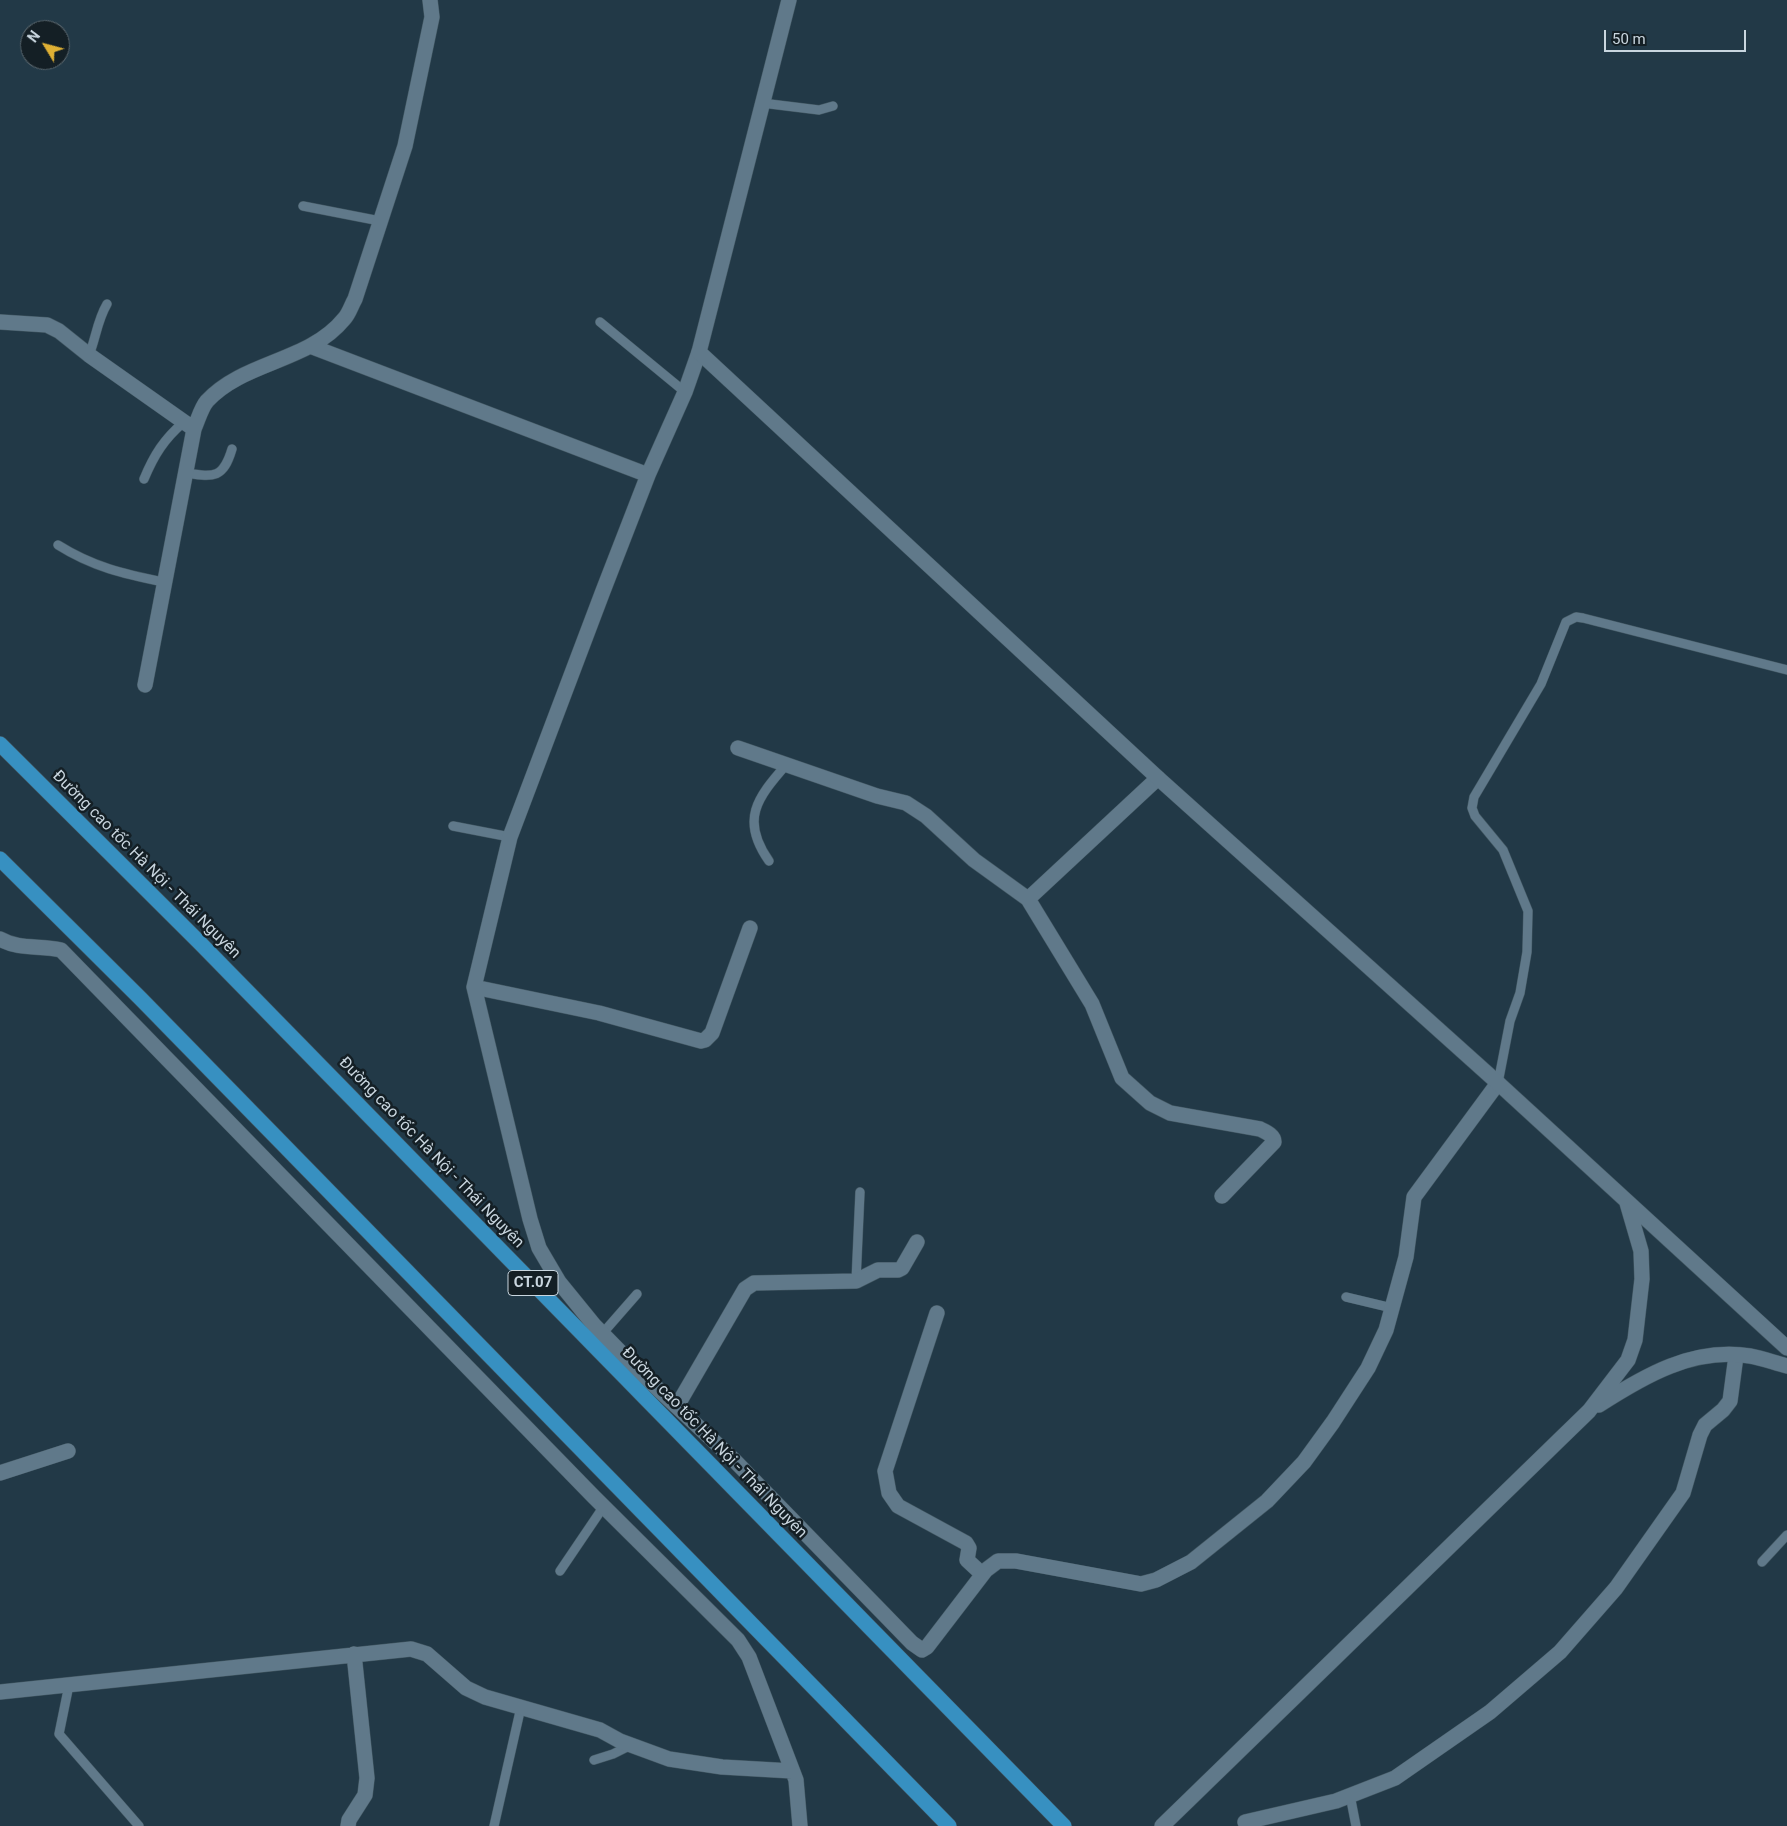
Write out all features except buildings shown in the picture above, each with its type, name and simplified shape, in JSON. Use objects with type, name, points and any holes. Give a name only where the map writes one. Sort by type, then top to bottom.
[{"type":"highway","name":"Đường cao tốc Hà Nội - Thái Nguyên","points":[[0,744],[200,943],[1064,1826]]},
{"type":"highway","points":[[0,859],[147,1005],[949,1826]]},
{"type":"street","points":[[144,686],[185,473],[189,425],[206,403],[224,386],[310,346],[330,333],[346,318],[355,299],[405,146],[432,17],[430,0]]},
{"type":"street","points":[[789,0],[699,352],[685,392],[648,475],[510,837],[474,988],[538,1248],[559,1282],[602,1334],[678,1406],[808,1535],[917,1648],[922,1650],[982,1574],[998,1561],[1016,1561],[1141,1584],[1156,1580],[1191,1562],[1267,1501],[1304,1462],[1368,1368],[1386,1330],[1406,1256],[1414,1197],[1498,1084]]},
{"type":"street","points":[[0,322],[47,325],[59,331],[88,355],[189,425]]},
{"type":"street","points":[[310,346],[648,475]]},
{"type":"street","points":[[699,352],[1158,778],[1498,1084],[1787,1348]]},
{"type":"street","points":[[738,748],[877,796],[906,803],[926,816],[974,860],[1028,899],[1092,1004],[1122,1078],[1150,1103],[1170,1113],[1260,1129],[1270,1134],[1274,1140],[1222,1196]]},
{"type":"street","points":[[1028,899],[1158,778]]},
{"type":"street","points":[[474,988],[599,1012],[705,1040],[712,1033],[750,928]]},
{"type":"street","points":[[0,939],[10,945],[46,946],[60,950],[604,1506],[738,1640],[749,1657],[796,1780],[800,1826]]},
{"type":"street","points":[[1162,1826],[1589,1411],[1628,1360],[1635,1340],[1642,1279],[1641,1251],[1627,1203]]},
{"type":"street","points":[[678,1406],[745,1288],[754,1283],[856,1281],[878,1270],[894,1271],[902,1268],[917,1242]]},
{"type":"street","points":[[937,1313],[885,1470],[889,1493],[898,1506],[966,1543],[969,1548],[968,1560],[982,1574]]},
{"type":"street","points":[[1589,1411],[1645,1375],[1678,1362],[1713,1356],[1748,1356],[1787,1366]]},
{"type":"street","points":[[1245,1822],[1273,1821],[1336,1801],[1395,1778],[1490,1712],[1560,1652],[1610,1596],[1683,1494],[1705,1424],[1723,1410],[1730,1401],[1736,1356]]},
{"type":"street","points":[[0,1473],[68,1451]]},
{"type":"street","points":[[0,1692],[411,1648],[427,1654],[466,1688],[485,1697],[600,1730],[631,1745],[669,1759],[722,1767],[792,1771]]},
{"type":"street","points":[[348,1826],[349,1820],[364,1795],[367,1778],[354,1654]]},
{"type":"lane","points":[[762,103],[819,110],[833,106]]},
{"type":"lane","points":[[303,206],[380,221]]},
{"type":"lane","points":[[88,355],[96,339],[98,320],[107,304]]},
{"type":"lane","points":[[600,322],[685,392]]},
{"type":"lane","points":[[144,479],[154,456],[167,437],[189,425]]},
{"type":"lane","points":[[185,473],[206,476],[216,474],[227,466],[232,448]]},
{"type":"lane","points":[[58,545],[81,560],[108,570],[164,582]]},
{"type":"lane","points":[[1498,1084],[1510,1021],[1520,993],[1527,952],[1528,911],[1504,850],[1475,816],[1472,808],[1474,797],[1541,684],[1566,622],[1576,617],[1583,618],[1787,670]]},
{"type":"lane","points":[[768,861],[757,845],[754,830],[756,804],[786,764]]},
{"type":"lane","points":[[453,826],[510,837]]},
{"type":"lane","points":[[856,1281],[860,1192]]},
{"type":"lane","points":[[602,1334],[637,1294]]},
{"type":"lane","points":[[1346,1296],[1392,1308]]},
{"type":"lane","points":[[560,1571],[604,1506]]},
{"type":"lane","points":[[1762,1562],[1787,1536]]},
{"type":"lane","points":[[69,1684],[59,1724],[59,1734],[139,1826]]},
{"type":"lane","points":[[494,1826],[521,1707]]},
{"type":"lane","points":[[594,1760],[613,1754],[631,1745]]},
{"type":"lane","points":[[1350,1795],[1356,1826]]}]
